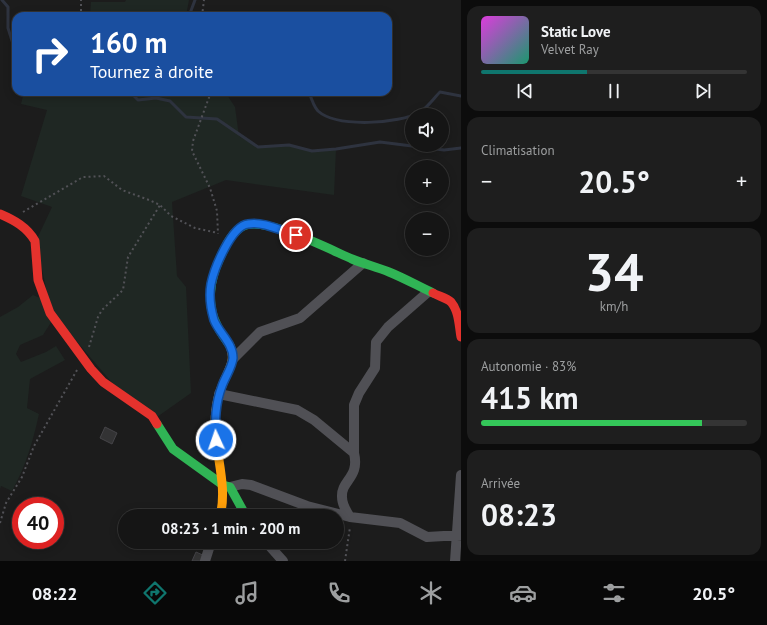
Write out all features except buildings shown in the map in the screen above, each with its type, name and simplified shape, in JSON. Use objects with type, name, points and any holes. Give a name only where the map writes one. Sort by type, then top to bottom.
[{"type":"street","points":[[0,214],[17,222],[32,236],[35,241],[38,280],[50,313],[91,369],[103,382],[152,416],[173,449],[226,486],[242,484],[251,485],[307,506],[350,517],[400,523],[427,537],[459,535]]},
{"type":"street","points":[[233,359],[231,347],[214,320],[211,303],[211,285],[224,250],[233,236],[243,225],[249,223],[260,224],[308,239],[363,263],[389,272],[428,292],[450,301],[459,320],[461,337]]},
{"type":"street","points":[[241,509],[226,486],[217,454],[215,426],[219,394],[233,359],[260,332],[300,318],[363,263]]},
{"type":"street","points":[[350,517],[342,496],[346,484],[356,468],[354,453],[354,405],[359,393],[375,368],[376,342],[388,327],[428,292]]},
{"type":"street","points":[[219,394],[297,410],[314,420],[354,453]]},
{"type":"street","points":[[455,561],[459,535],[461,475]]},
{"type":"street","points":[[222,509],[226,486]]},
{"type":"street","points":[[205,561],[209,549]]},
{"type":"street","points":[[272,549],[283,561]]},
{"type":"path","points":[[81,0],[81,12]]},
{"type":"path","points":[[202,12],[204,0]]},
{"type":"path","points":[[210,96],[193,141],[192,152],[212,194],[217,211],[218,233],[224,250]]},
{"type":"path","points":[[22,212],[29,210],[83,177],[104,176],[122,190],[160,205],[171,216],[195,228],[218,233]]},
{"type":"path","points":[[345,561],[350,517]]},
{"type":"shaded area","points":[[126,0],[189,0],[187,12],[90,12],[91,2],[125,2]]},
{"type":"shaded area","points":[[23,96],[228,96],[235,107],[239,136],[258,147],[289,145],[312,151],[336,149],[334,195],[226,180],[172,202],[177,276],[186,287],[191,393],[157,417],[114,385],[55,316],[43,335],[20,345],[16,354],[21,362],[46,352],[56,346],[65,360],[30,379],[27,408],[39,414],[28,453],[12,491],[1,486],[0,489],[0,317],[18,307],[33,295],[49,302],[36,241],[52,207],[21,196],[47,110],[21,104]]},
{"type":"waterway","points":[[2,0],[8,7],[8,28],[12,41]]},
{"type":"waterway","points":[[190,12],[195,0]]},
{"type":"waterway","points":[[311,96],[318,111],[339,120],[353,122],[384,121],[410,116],[423,110],[440,92],[461,96]]},
{"type":"waterway","points":[[134,96],[138,100],[156,98],[159,96]]},
{"type":"waterway","points":[[156,98],[170,101],[186,117],[217,119],[258,147],[289,145],[312,151],[380,142],[444,150],[461,148]]},
{"type":"traffic: fast","points":[[230,346],[220,331],[211,309],[210,300],[212,283],[217,266],[227,244],[233,234],[241,227],[246,225],[256,224],[283,230],[352,259],[395,274],[433,293]]},
{"type":"traffic: fast","points":[[157,424],[173,449],[223,485],[230,487],[242,509]]},
{"type":"traffic: slow","points":[[221,509],[222,490],[215,423],[219,394],[232,362],[232,351],[230,346]]},
{"type":"traffic: jam","points":[[0,214],[20,224],[35,241],[38,280],[50,313],[91,369],[103,382],[152,416],[157,424]]},
{"type":"traffic: jam","points":[[433,293],[445,298],[454,306],[461,337]]},
{"type":"route","points":[[216,440],[215,418],[217,402],[222,384],[233,359],[231,347],[218,328],[214,320],[212,310],[211,285],[217,266],[228,243],[243,225],[249,223],[260,224],[296,235]]}]
